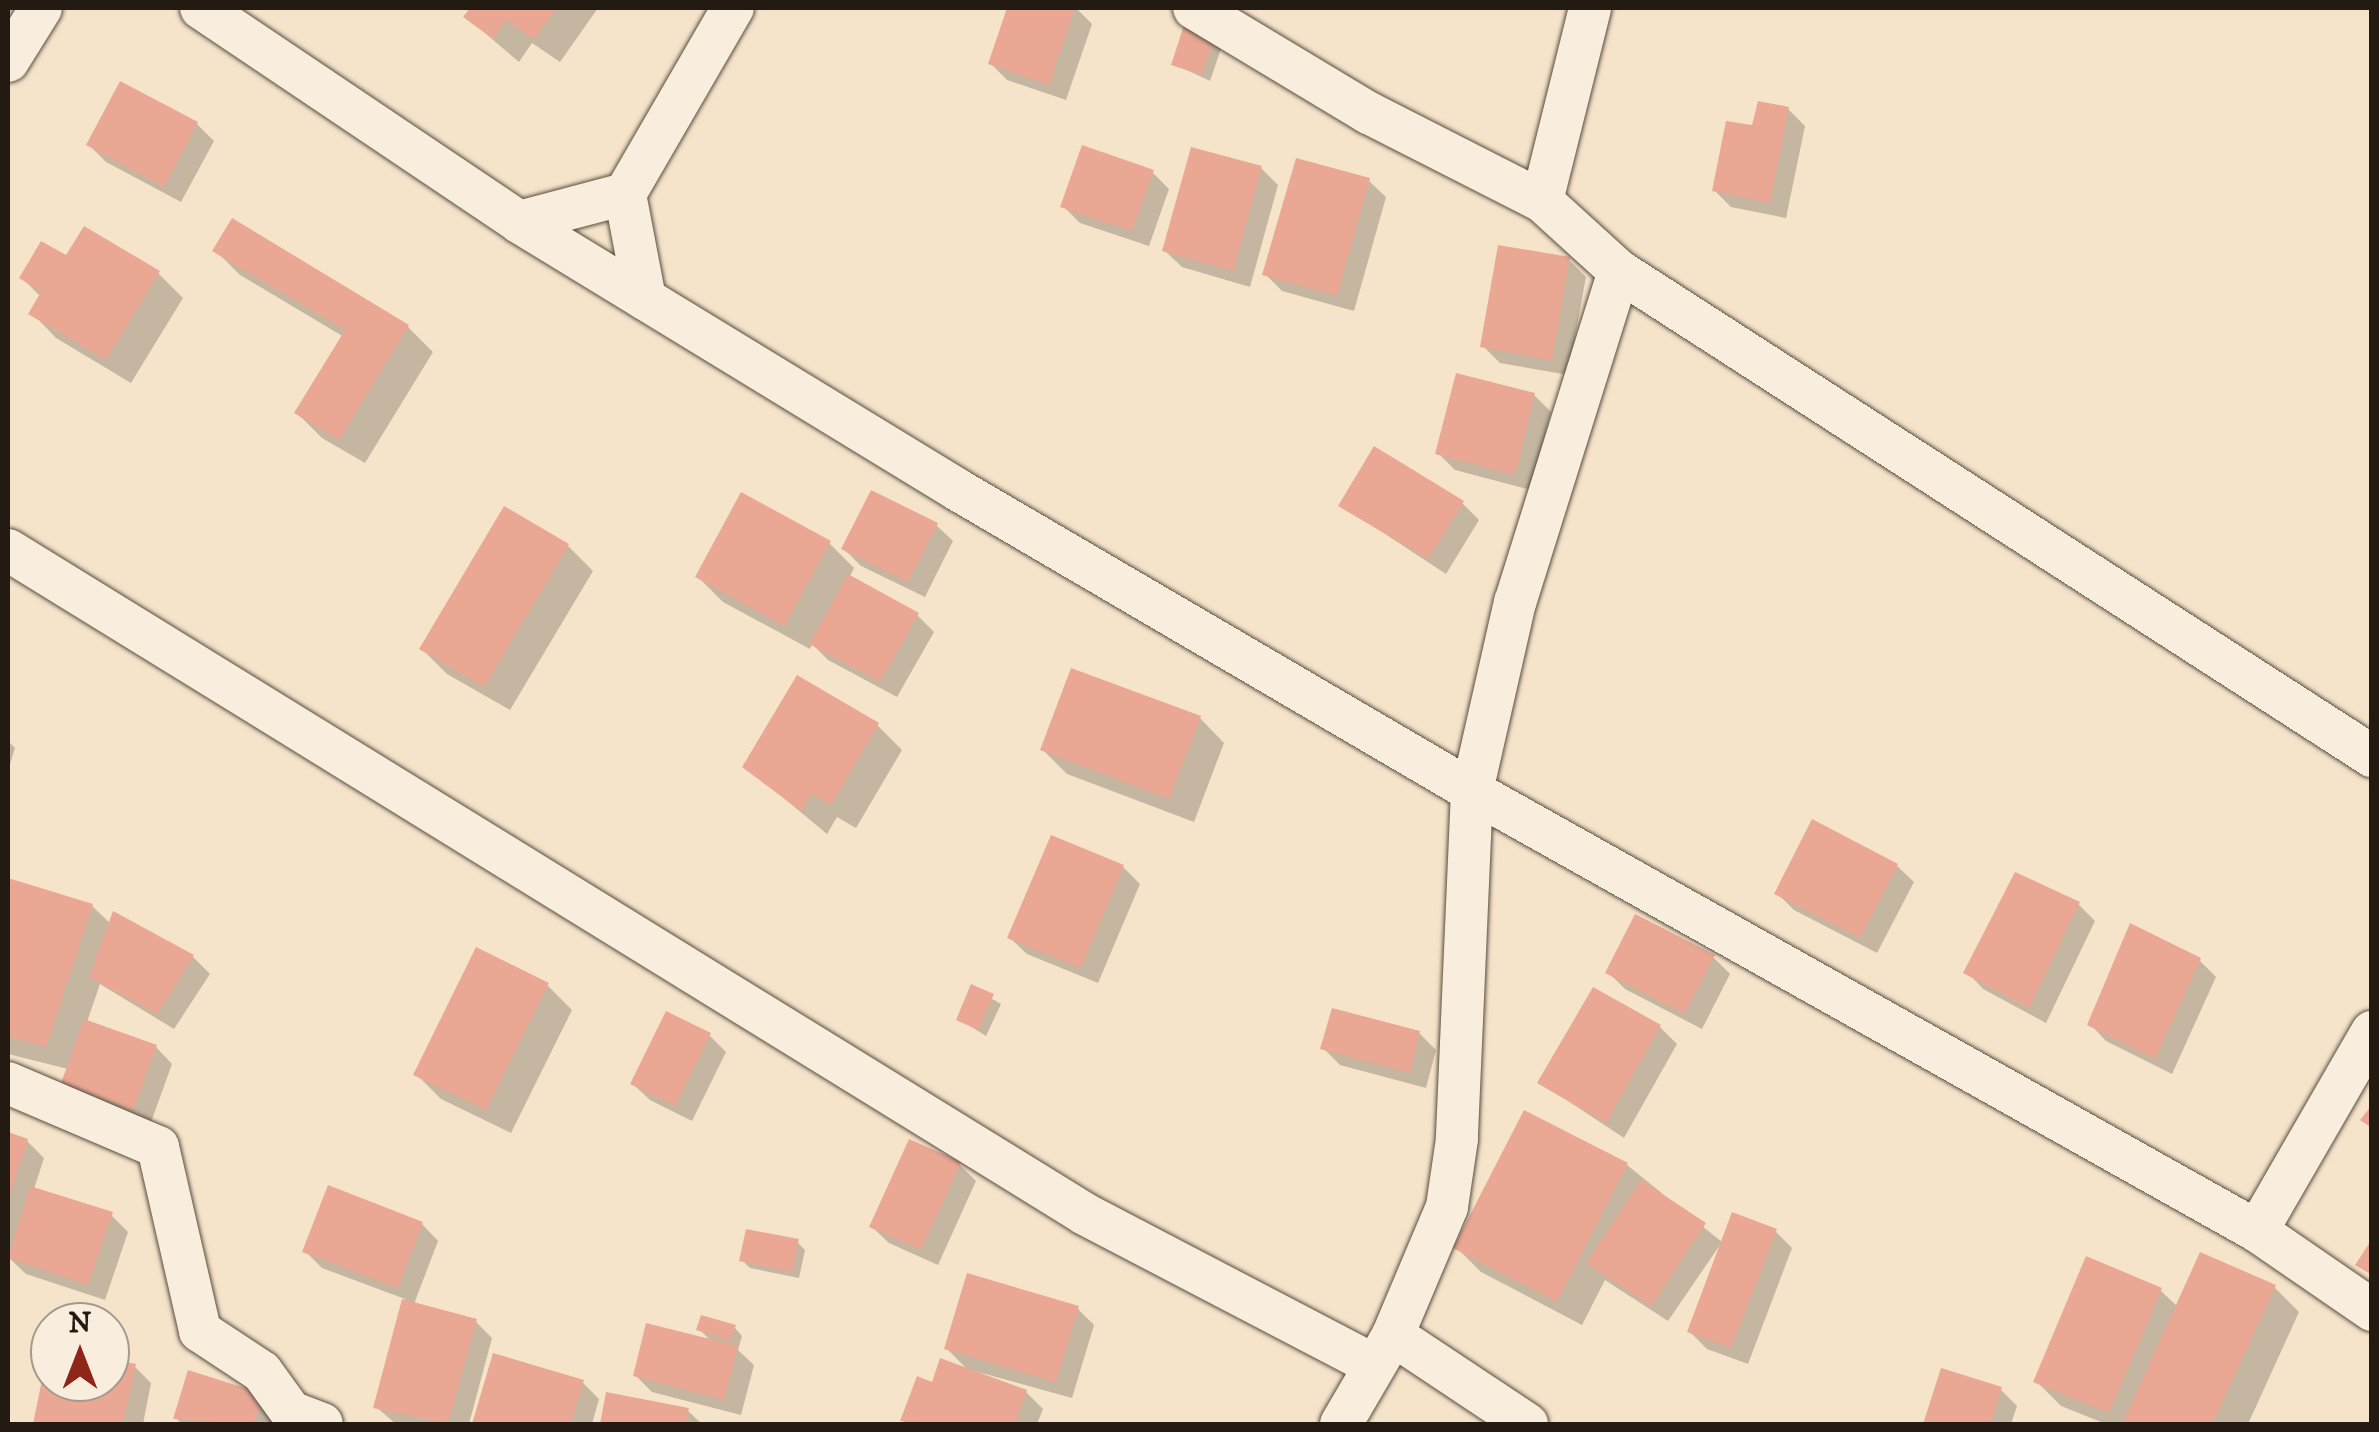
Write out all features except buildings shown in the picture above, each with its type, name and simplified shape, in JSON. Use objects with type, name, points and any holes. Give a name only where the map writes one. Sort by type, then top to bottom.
[{"type":"street","points":[[8,61],[41,8]]},
{"type":"street","points":[[200,8],[520,222],[645,299],[1472,791],[2257,1231],[2372,1310]]},
{"type":"street","points":[[645,299],[625,194],[733,8]]},
{"type":"street","points":[[1194,8],[1369,113],[1542,202],[1619,271],[2372,756]]},
{"type":"street","points":[[1542,202],[1590,8]]},
{"type":"street","points":[[520,222],[625,194]]},
{"type":"street","points":[[1342,1424],[1383,1350],[1447,1207],[1457,1139],[1472,791],[1515,602],[1619,271]]},
{"type":"street","points":[[8,550],[1085,1214],[1383,1350],[1527,1424]]},
{"type":"street","points":[[2257,1231],[2372,1032]]},
{"type":"street","points":[[8,1083],[158,1147],[200,1331],[262,1372],[291,1412],[322,1424]]}]
